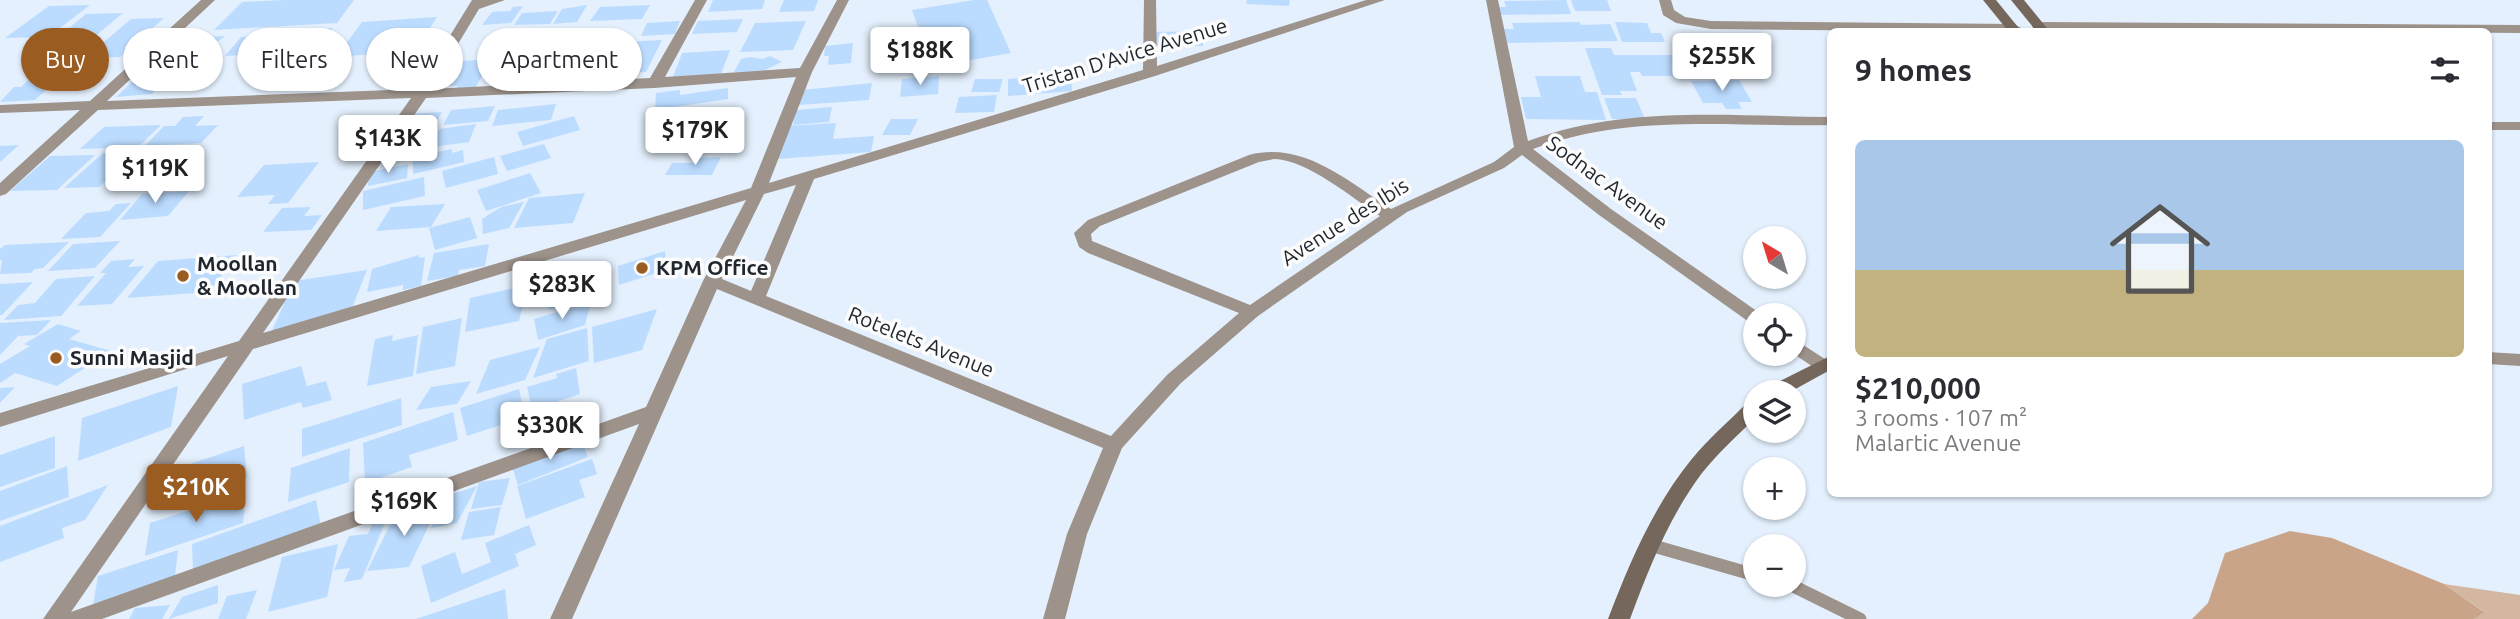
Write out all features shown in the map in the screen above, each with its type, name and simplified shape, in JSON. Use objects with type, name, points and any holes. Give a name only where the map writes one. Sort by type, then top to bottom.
[{"type":"main road","points":[[1989,0],[2013,28]]},
{"type":"main road","points":[[2017,0],[2041,28]]},
{"type":"main road","points":[[1796,380],[1826,363]]},
{"type":"main road","points":[[1619,619],[1650,545],[1670,506],[1711,449],[1743,418]]},
{"type":"street","points":[[0,191],[209,0]]},
{"type":"street","points":[[54,619],[420,96],[476,3],[499,0]]},
{"type":"street","points":[[654,84],[701,0]]},
{"type":"street","points":[[561,619],[712,281],[757,193],[805,72],[843,0]]},
{"type":"street","points":[[1150,0],[1150,73]]},
{"type":"street","name":"Tristan D'Avice Avenue","points":[[0,420],[1150,73],[1330,8],[1379,0]]},
{"type":"street","name":"Sodnac Avenue","points":[[1492,0],[1522,148],[1605,212],[1743,310]]},
{"type":"street","points":[[1665,0],[1668,12],[1682,20],[1711,25],[1893,28]]},
{"type":"street","points":[[2492,29],[2520,29]]},
{"type":"street","points":[[0,109],[420,96],[654,84],[805,72]]},
{"type":"street","name":"Avenue des Ibis","points":[[1054,619],[1077,534],[1114,445],[1174,379],[1252,312],[1310,269],[1391,216],[1499,165],[1522,148],[1575,130],[1647,120],[1827,121]]},
{"type":"street","points":[[2492,126],[2520,126]]},
{"type":"street","points":[[1252,312],[1094,249],[1085,243],[1082,233],[1094,223],[1267,155],[1283,155],[1300,160],[1391,216]]},
{"type":"street","points":[[756,299],[807,178]]},
{"type":"street","name":"Rotelets Avenue","points":[[712,281],[1114,445]]},
{"type":"street","points":[[1806,352],[1826,363]]},
{"type":"street","points":[[2492,358],[2520,360]]},
{"type":"street","points":[[77,619],[653,411]]},
{"type":"lane","points":[[1650,545],[1743,572]]},
{"type":"lane","points":[[1806,591],[1860,619]]},
{"type":"shaded area","points":[[2290,531],[2332,538],[2444,584],[2484,612],[2474,619],[2192,619],[2208,603],[2225,553]]},
{"type":"shaded area","points":[[2444,584],[2520,595],[2520,619],[2474,619],[2483,611]]},
{"type":"building","points":[[354,0],[337,23],[216,28],[242,2]]},
{"type":"building","points":[[713,0],[765,0],[762,9],[708,12]]},
{"type":"building","points":[[784,0],[818,0],[814,11],[779,12]]},
{"type":"building","points":[[987,0],[1011,53],[932,67],[912,10]]},
{"type":"building","points":[[1247,0],[1290,0],[1289,6],[1246,4]]},
{"type":"building","points":[[1566,0],[1571,14],[1498,15],[1496,7],[1506,7],[1504,1]]},
{"type":"building","points":[[1571,0],[1607,0],[1611,11],[1575,11]]},
{"type":"building","points":[[90,5],[60,28],[21,28],[21,38],[5,38],[49,6]]},
{"type":"building","points":[[587,5],[577,22],[553,24],[562,9]]},
{"type":"building","points":[[650,5],[642,19],[590,21],[600,7]]},
{"type":"building","points":[[523,6],[511,23],[482,25],[492,12],[510,11],[513,7]]},
{"type":"building","points":[[558,11],[550,24],[514,25],[522,13]]},
{"type":"building","points":[[123,13],[105,28],[69,28],[86,14]]},
{"type":"building","points":[[437,17],[430,28],[366,28],[366,55],[352,56],[352,35],[362,22]]},
{"type":"building","points":[[164,18],[153,28],[123,28],[123,54],[109,57],[109,38],[131,19]]},
{"type":"building","points":[[743,19],[737,32],[692,34],[698,21]]},
{"type":"building","points":[[680,21],[675,34],[642,36],[647,23]]},
{"type":"building","points":[[806,21],[793,50],[740,52],[755,23]]},
{"type":"building","points":[[1580,22],[1581,25],[1610,24],[1618,41],[1506,43],[1501,29],[1514,29],[1512,23]]},
{"type":"building","points":[[1615,22],[1647,23],[1651,33],[1661,33],[1665,42],[1622,42]]},
{"type":"building","points":[[1203,31],[1203,46],[1153,46],[1154,32]]},
{"type":"building","points":[[662,40],[646,72],[642,72],[642,41]]},
{"type":"building","points":[[237,42],[237,55],[225,56]]},
{"type":"building","points":[[853,43],[851,63],[828,65],[829,56],[824,56],[825,46]]},
{"type":"building","points":[[1687,46],[1723,46],[1735,68],[1727,68],[1729,73],[1712,73],[1707,63],[1696,63]]},
{"type":"building","points":[[1585,48],[1611,48],[1614,55],[1679,55],[1689,76],[1642,76],[1640,72],[1630,72],[1637,91],[1620,91],[1622,95],[1602,95]]},
{"type":"building","points":[[730,50],[721,74],[673,77],[682,53]]},
{"type":"building","points":[[770,56],[782,62],[757,74],[734,72],[741,59],[763,59]]},
{"type":"building","points":[[477,60],[477,85],[473,91],[454,93],[463,91],[463,61]]},
{"type":"building","points":[[1071,74],[1072,91],[1008,96],[1008,79]]},
{"type":"building","points":[[939,76],[938,94],[900,97],[902,79]]},
{"type":"building","points":[[1535,76],[1580,76],[1585,92],[1597,92],[1606,120],[1526,119],[1521,97],[1541,97]]},
{"type":"building","points":[[975,79],[1003,79],[999,92],[971,92]]},
{"type":"building","points":[[1739,80],[1752,102],[1738,102],[1742,109],[1726,109],[1722,103],[1703,103],[1691,81]]},
{"type":"building","points":[[872,83],[869,100],[799,105],[802,90]]},
{"type":"building","points":[[14,87],[21,87],[21,91],[45,91],[35,100],[0,102]]},
{"type":"building","points":[[728,88],[728,99],[655,110],[656,93],[680,90],[680,95]]},
{"type":"building","points":[[123,90],[155,91],[152,94],[116,97]]},
{"type":"building","points":[[997,95],[994,112],[955,113],[959,97]]},
{"type":"building","points":[[1604,98],[1636,98],[1645,119],[1612,119]]},
{"type":"building","points":[[556,104],[551,120],[492,126],[498,110]]},
{"type":"building","points":[[495,106],[488,121],[443,125],[451,110]]},
{"type":"building","points":[[832,107],[829,122],[793,125],[796,110]]},
{"type":"building","points":[[442,112],[433,128],[398,131],[408,114]]},
{"type":"building","points":[[696,112],[710,138],[669,150],[656,123]]},
{"type":"building","points":[[204,116],[195,126],[218,125],[201,143],[145,146],[164,126],[175,126],[183,117]]},
{"type":"building","points":[[574,116],[580,130],[523,146],[517,132]]},
{"type":"building","points":[[891,119],[918,119],[910,135],[882,135]]},
{"type":"building","points":[[836,123],[833,139],[874,136],[871,152],[778,159],[786,126]]},
{"type":"building","points":[[476,124],[469,142],[432,147],[439,129]]},
{"type":"building","points":[[161,125],[138,147],[80,149],[104,127]]},
{"type":"building","points":[[431,131],[423,151],[414,152],[412,156],[383,161],[392,136]]},
{"type":"building","points":[[544,144],[551,158],[507,171],[500,156]]},
{"type":"building","points":[[19,145],[0,162],[0,146]]},
{"type":"building","points":[[452,149],[452,153],[463,150],[464,162],[413,174],[413,157]]},
{"type":"building","points":[[137,152],[99,187],[64,188],[103,153]]},
{"type":"building","points":[[95,155],[57,190],[10,191],[50,156]]},
{"type":"building","points":[[494,157],[498,174],[446,188],[442,171]]},
{"type":"building","points":[[721,157],[712,175],[665,175],[672,163],[694,163],[696,158]]},
{"type":"building","points":[[319,162],[288,203],[268,204],[275,195],[237,197],[264,165]]},
{"type":"building","points":[[408,164],[407,178],[368,186],[369,172]]},
{"type":"building","points":[[530,173],[541,193],[486,211],[477,190]]},
{"type":"building","points":[[424,177],[425,196],[363,210],[363,191]]},
{"type":"building","points":[[189,191],[168,216],[120,220],[142,194]]},
{"type":"building","points":[[585,193],[573,223],[514,228],[529,198]]},
{"type":"building","points":[[524,202],[509,228],[483,234],[482,219],[501,207]]},
{"type":"building","points":[[131,203],[100,237],[61,239],[86,213],[109,211],[116,204]]},
{"type":"building","points":[[445,204],[431,227],[376,231],[391,207]]},
{"type":"building","points":[[311,207],[304,216],[322,215],[311,230],[263,232],[282,208]]},
{"type":"building","points":[[470,217],[477,238],[435,250],[429,228]]},
{"type":"building","points":[[120,241],[95,268],[48,271],[73,244]]},
{"type":"building","points":[[69,242],[43,268],[35,269],[31,273],[0,274],[0,249],[5,245]]},
{"type":"building","points":[[489,244],[485,266],[459,270],[458,276],[427,281],[434,253]]},
{"type":"building","name":"KPM Office","points":[[665,251],[666,270],[619,285],[618,266]]},
{"type":"building","name":"Moollan & Moollan","points":[[237,255],[209,292],[127,298],[158,261]]},
{"type":"building","points":[[419,255],[419,258],[425,257],[421,286],[403,290],[403,285],[367,292],[372,269]]},
{"type":"building","points":[[135,259],[128,267],[144,266],[112,304],[77,306],[106,273],[100,273],[111,261]]},
{"type":"building","points":[[367,270],[352,308],[271,333],[294,281]]},
{"type":"building","points":[[579,273],[591,296],[549,310],[543,293],[550,291],[547,284]]},
{"type":"building","points":[[95,276],[61,316],[4,320],[18,305],[35,303],[56,279]]},
{"type":"building","points":[[33,282],[2,315],[0,315],[0,284]]},
{"type":"building","points":[[528,285],[519,321],[465,332],[470,298]]},
{"type":"building","points":[[591,302],[585,325],[538,340],[534,319]]},
{"type":"building","points":[[657,309],[642,350],[594,363],[592,327]]},
{"type":"building","points":[[462,318],[455,366],[416,374],[423,327]]},
{"type":"building","points":[[51,320],[37,335],[18,336],[0,355],[0,323]]},
{"type":"building","name":"Sunni Masjid","points":[[58,324],[81,331],[69,339],[111,351],[57,386],[15,373],[0,383],[0,364],[30,346],[24,344]]},
{"type":"building","points":[[587,328],[589,361],[533,378],[547,339]]},
{"type":"building","points":[[393,335],[392,341],[418,335],[413,376],[367,386],[375,339]]},
{"type":"building","points":[[540,347],[525,380],[476,394],[490,360]]},
{"type":"building","points":[[301,366],[307,386],[326,381],[332,400],[303,408],[301,402],[244,420],[242,384]]},
{"type":"building","points":[[576,368],[580,394],[532,410],[527,387],[557,378],[556,374]]},
{"type":"building","points":[[471,381],[457,404],[416,410],[431,387]]},
{"type":"building","points":[[178,386],[171,427],[78,461],[82,418]]},
{"type":"building","points":[[15,387],[0,403],[0,388]]},
{"type":"building","points":[[519,389],[525,417],[467,436],[460,408]]},
{"type":"building","points":[[401,398],[402,425],[302,457],[302,429]]},
{"type":"building","points":[[453,412],[458,440],[409,455],[412,467],[365,483],[363,443]]},
{"type":"building","points":[[55,436],[55,468],[0,487],[0,455]]},
{"type":"building","points":[[581,440],[588,457],[518,485],[512,467]]},
{"type":"building","points":[[244,446],[247,478],[160,508],[161,489],[175,484],[175,469]]},
{"type":"building","points":[[350,448],[349,482],[288,502],[291,468]]},
{"type":"building","points":[[592,459],[597,474],[579,480],[585,497],[526,519],[517,486]]},
{"type":"building","points":[[67,466],[69,497],[0,521],[0,491]]},
{"type":"building","points":[[510,478],[502,505],[471,509],[479,482]]},
{"type":"building","points":[[108,485],[85,520],[62,528],[64,538],[0,562],[0,526]]},
{"type":"building","points":[[477,486],[457,523],[431,528],[450,495]]},
{"type":"building","points":[[246,492],[243,523],[145,556],[150,523]]},
{"type":"building","points":[[442,498],[409,567],[367,571],[395,515]]},
{"type":"building","points":[[316,500],[321,526],[193,570],[192,544]]},
{"type":"building","points":[[501,507],[494,535],[461,540],[469,512]]},
{"type":"building","points":[[386,520],[362,579],[344,582],[350,568],[334,570],[349,536],[368,534],[373,522]]},
{"type":"building","points":[[529,525],[536,545],[515,554],[519,566],[431,603],[421,566],[455,552],[462,574],[491,562],[485,543]]},
{"type":"building","points":[[338,544],[327,597],[268,612],[282,557]]},
{"type":"building","points":[[178,550],[175,577],[93,605],[98,576]]},
{"type":"building","points":[[218,585],[218,603],[169,619],[182,597]]},
{"type":"building","points":[[505,589],[508,619],[416,619]]},
{"type":"building","points":[[257,590],[246,619],[218,619],[227,596]]},
{"type":"building","points":[[170,605],[162,619],[129,619],[135,608]]},
{"type":"place","name":"KPM Office","points":[[642,268]]},
{"type":"place","name":"Moollan & Moollan","points":[[183,276]]},
{"type":"place","name":"Sunni Masjid","points":[[56,358]]}]
